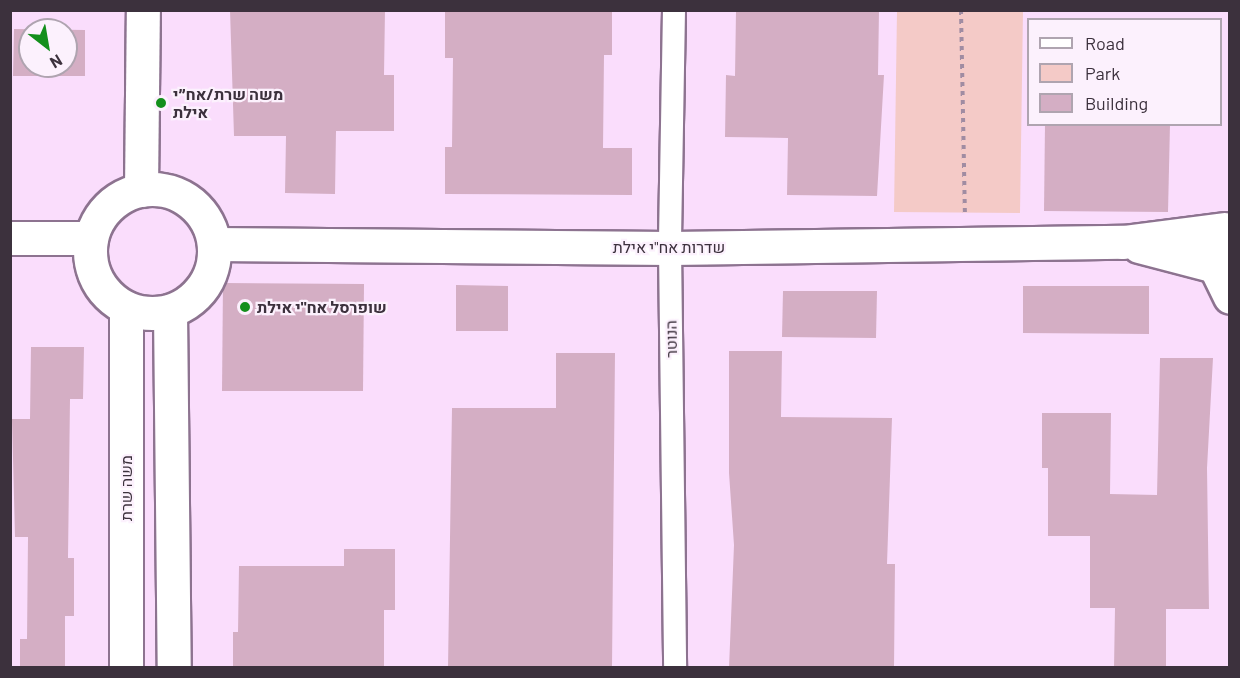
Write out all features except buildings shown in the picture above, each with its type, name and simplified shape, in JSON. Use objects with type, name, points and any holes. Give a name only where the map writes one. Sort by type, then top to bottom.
[{"type":"main road","points":[[141,190],[143,10]]},
{"type":"main road","points":[[141,190],[167,191],[190,201],[206,220],[214,244],[213,266],[204,285],[189,301],[170,311],[155,314],[126,308],[100,287],[90,255],[91,238],[100,218],[114,201],[141,190]]},
{"type":"main road","points":[[1227,226],[1217,247],[1215,266],[1230,297]]},
{"type":"main road","name":"שדרות אח\"י אילת","points":[[214,244],[670,248],[1123,242],[1227,226]]},
{"type":"main road","points":[[10,238],[91,238]]},
{"type":"main road","name":"שדרות אח\"י אילת","points":[[1123,242],[1215,266]]},
{"type":"main road","name":"משה שרת","points":[[126,308],[126,668]]},
{"type":"main road","points":[[170,311],[174,668]]},
{"type":"street","name":"הנוטר","points":[[674,10],[670,248],[675,668]]},
{"type":"path","points":[[961,10],[966,244]]},
{"type":"green space","points":[[897,11],[1023,11],[1020,213],[894,212]]},
{"type":"place","name":"משה שרת/אח״י אילת","points":[[161,103]]},
{"type":"place","name":"שופרסל אח\"י אילת","points":[[245,307]]}]
